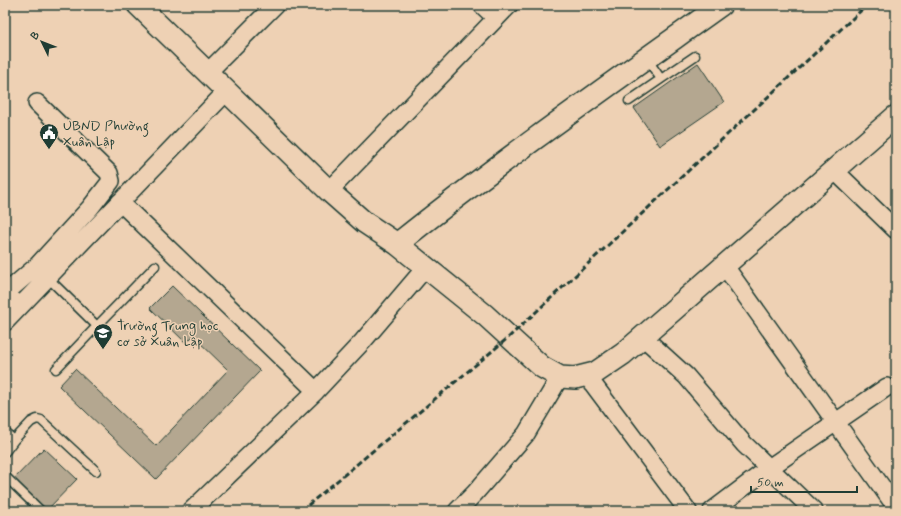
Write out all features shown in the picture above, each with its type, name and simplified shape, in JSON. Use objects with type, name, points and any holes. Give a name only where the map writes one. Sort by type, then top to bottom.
[{"type":"street","points":[[138,5],[329,191],[364,222],[397,244],[484,315],[534,361],[560,377],[567,378],[587,376],[614,361],[643,338],[724,265],[896,116]]},
{"type":"street","points":[[208,72],[275,5]]},
{"type":"street","points":[[482,5],[496,18]]},
{"type":"street","points":[[329,191],[509,5]]},
{"type":"street","points":[[397,244],[544,131],[721,5]]},
{"type":"street","points":[[5,322],[227,91]]},
{"type":"street","points":[[21,305],[10,299],[7,294],[8,291],[37,266],[90,208],[111,181],[109,172],[37,103]]},
{"type":"street","points":[[834,170],[896,230]]},
{"type":"street","points":[[120,202],[316,391]]},
{"type":"street","points":[[724,265],[896,507]]},
{"type":"street","points":[[191,511],[316,391],[363,341],[426,268]]},
{"type":"street","points":[[643,338],[686,376],[735,434],[814,511]]},
{"type":"street","points":[[587,376],[688,511]]},
{"type":"street","points":[[457,511],[476,493],[526,434],[560,377]]},
{"type":"street","points":[[712,511],[769,468],[887,387]]},
{"type":"lane","points":[[629,101],[695,56]]},
{"type":"lane","points":[[646,59],[661,78]]},
{"type":"lane","points":[[56,369],[155,266]]},
{"type":"lane","points":[[47,278],[97,326]]},
{"type":"lane","points":[[5,452],[14,440],[31,422],[37,418],[96,471]]},
{"type":"lane","points":[[5,432],[14,440]]},
{"type":"lane","points":[[5,476],[41,511]]},
{"type":"building","points":[[698,63],[724,102],[660,146],[634,108]]},
{"type":"building","points":[[172,286],[260,371],[156,479],[59,386],[75,369],[156,446],[228,370],[193,336],[186,343],[150,308]]},
{"type":"building","points":[[44,448],[77,479],[46,511],[42,511],[11,482]]},
{"type":"railway","points":[[301,511],[509,337],[867,5]]},
{"type":"place","name":"UBND Phường Xuân Lập","points":[[49,150]]},
{"type":"place","name":"Trường Trung học cơ sở Xuân Lập","points":[[103,350]]}]
